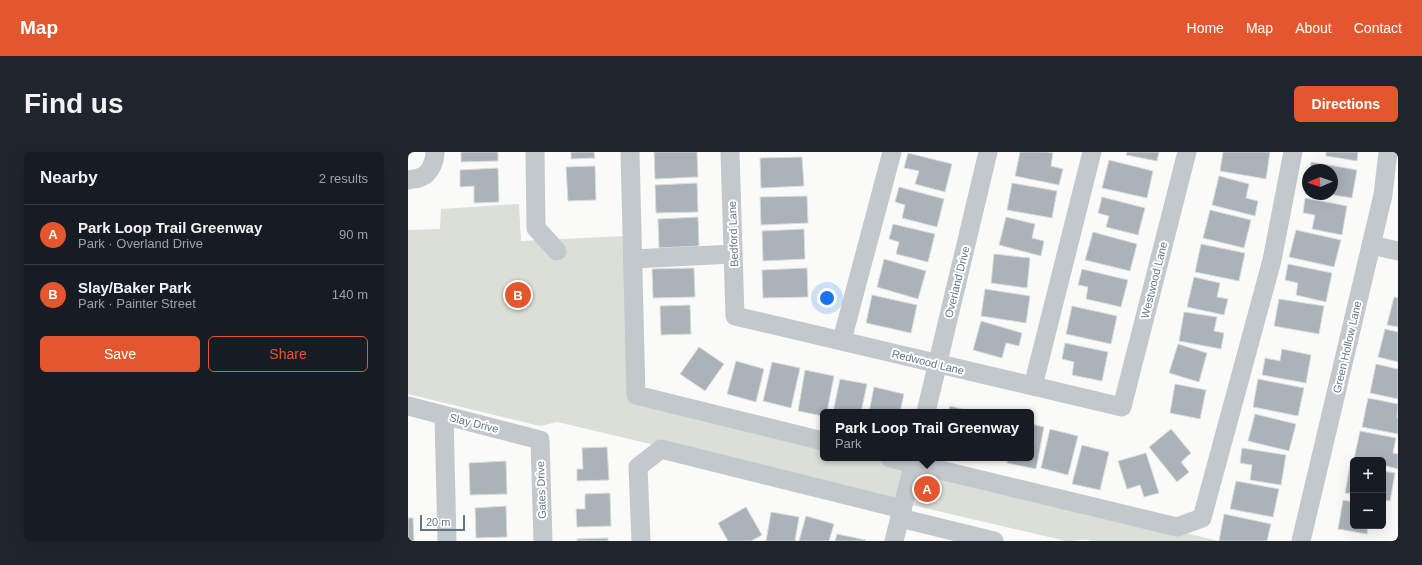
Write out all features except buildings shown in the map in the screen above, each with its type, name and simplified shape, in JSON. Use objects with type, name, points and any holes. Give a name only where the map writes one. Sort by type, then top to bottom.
[{"type":"street","points":[[408,180],[422,177],[431,168],[435,152]]},
{"type":"street","points":[[535,152],[536,228],[557,251]]},
{"type":"street","points":[[630,152],[636,395],[820,440]]},
{"type":"street","name":"Bedford Lane","points":[[730,152],[735,316]]},
{"type":"street","points":[[842,340],[892,152]]},
{"type":"street","name":"Overland Drive","points":[[927,409],[988,152]]},
{"type":"street","points":[[1033,386],[1092,152]]},
{"type":"street","name":"Westwood Lane","points":[[1122,407],[1187,152]]},
{"type":"street","points":[[894,541],[914,461],[1177,527],[1202,518],[1272,260],[1293,152]]},
{"type":"street","name":"Green Hollow Lane","points":[[1301,541],[1383,195],[1388,152]]},
{"type":"street","points":[[1370,245],[1398,251]]},
{"type":"street","points":[[633,259],[733,254]]},
{"type":"street","name":"Redwood Lane","points":[[735,316],[1122,407]]},
{"type":"street","name":"Slay Drive","points":[[408,406],[540,440]]},
{"type":"street","points":[[444,416],[447,541]]},
{"type":"street","name":"Gates Drive","points":[[540,440],[543,541]]},
{"type":"street","points":[[641,541],[638,467],[660,449],[901,514],[994,541]]},
{"type":"shaded area","points":[[519,204],[521,241],[625,236],[631,394],[820,441],[820,461],[899,461],[1218,541],[1066,541],[557,422],[540,426],[408,394],[408,230],[440,229],[441,209]]},
{"type":"place","name":"Slay/Baker Park","points":[[518,295]]},
{"type":"place","name":"Park Loop Trail Greenway","points":[[927,489]]}]
